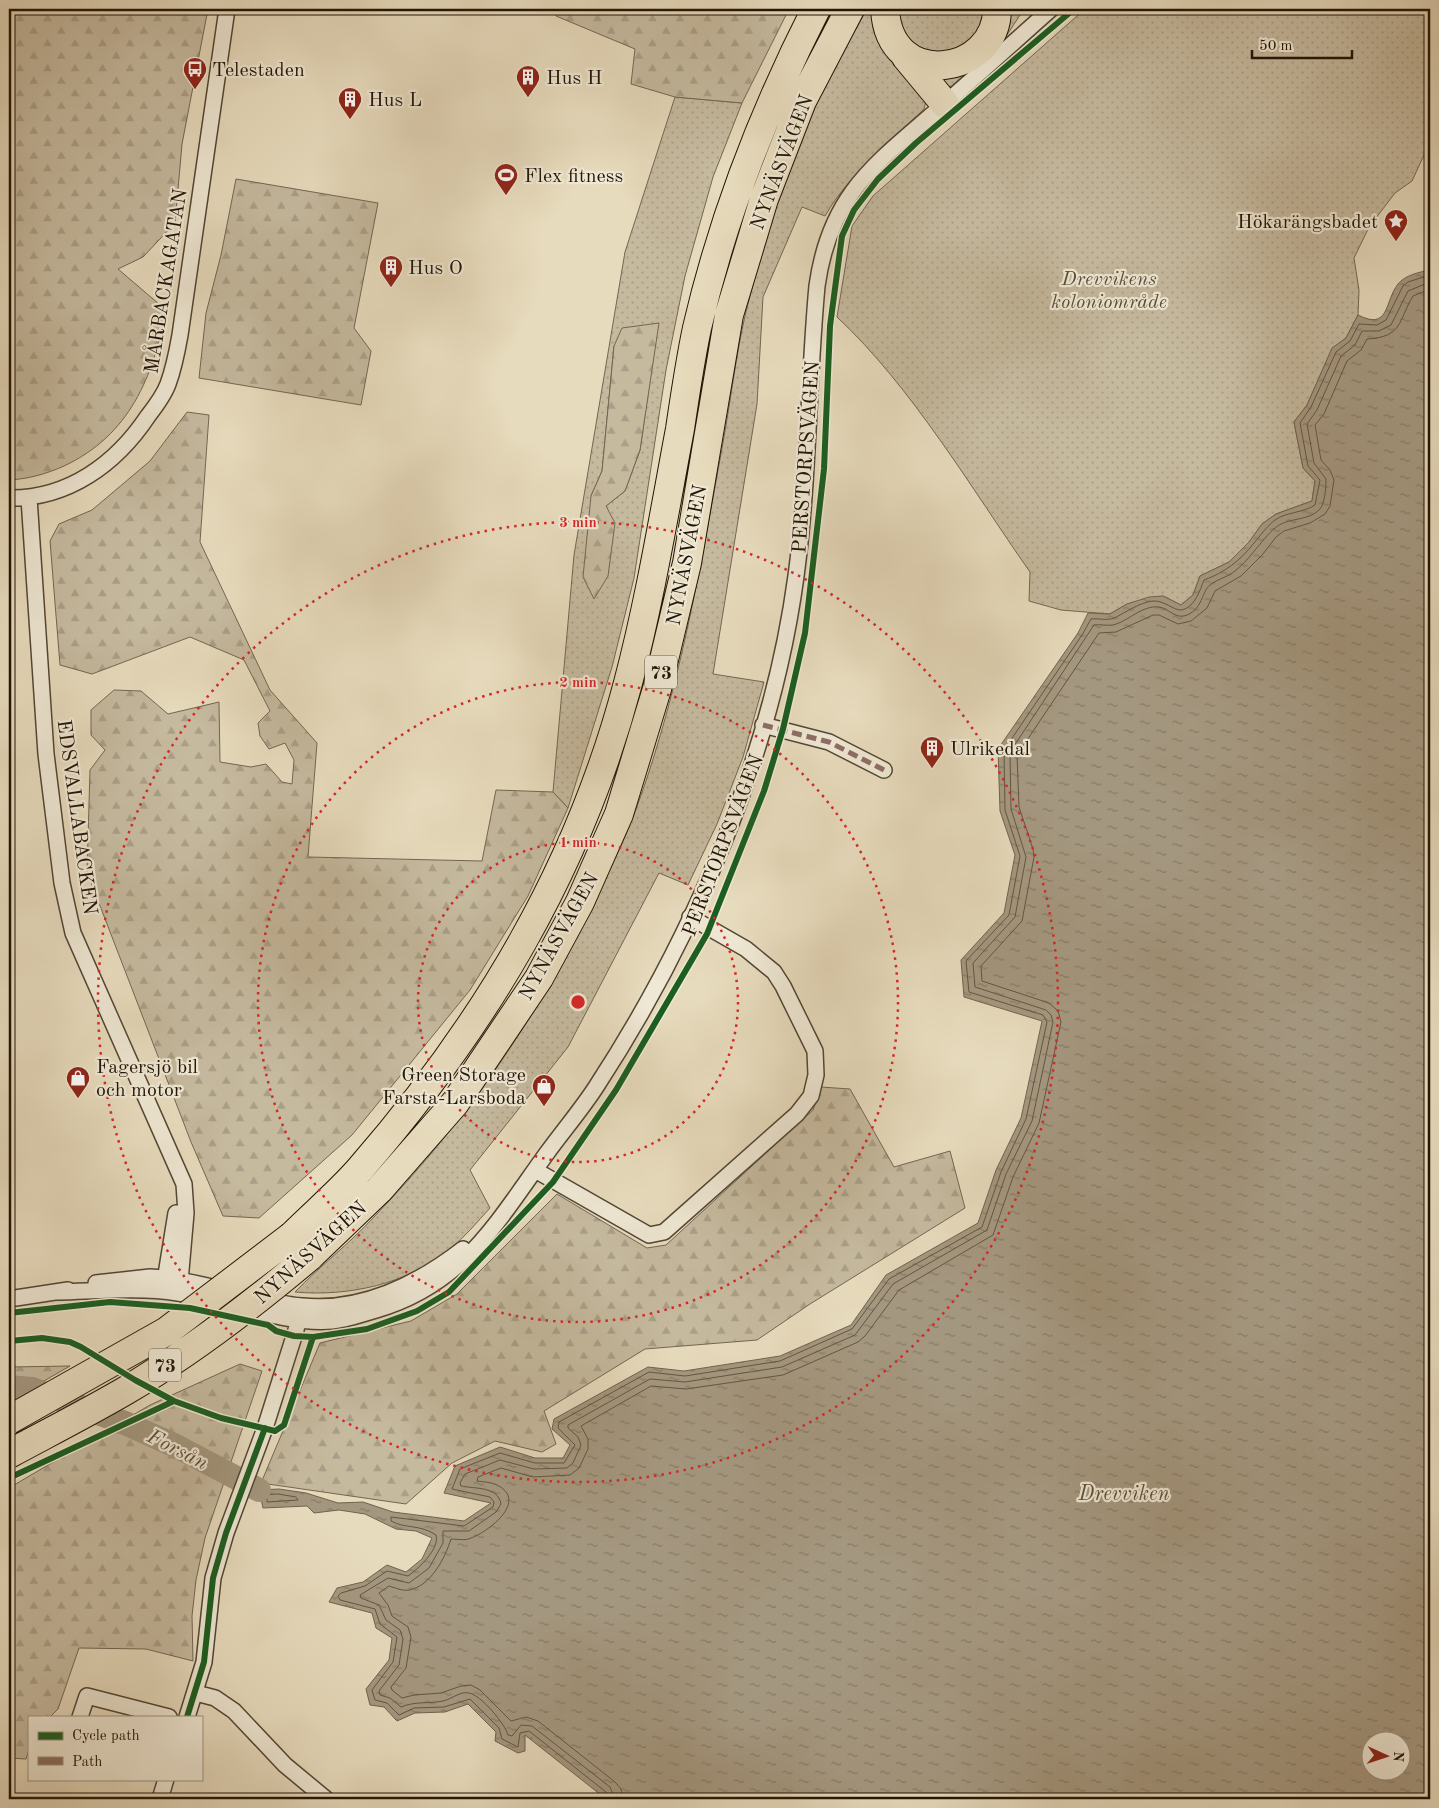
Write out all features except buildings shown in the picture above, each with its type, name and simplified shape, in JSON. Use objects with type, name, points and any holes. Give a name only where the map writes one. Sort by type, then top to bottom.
[{"type":"highway","name":"NYNÄSVÄGEN","points":[[9,1420],[167,1330],[292,1236],[358,1171],[436,1075],[476,1020],[512,964],[552,889],[592,798],[628,685],[652,581],[697,330],[714,264],[733,197],[762,124],[778,85],[816,9]]},
{"type":"highway","name":"NYNÄSVÄGEN","points":[[9,1454],[125,1391],[184,1354],[255,1303],[309,1257],[378,1190],[455,1103],[539,978],[580,902],[618,814],[656,689],[686,563],[729,315],[764,199],[802,101],[850,9]]},
{"type":"highway","points":[[885,9],[888,31],[896,47],[945,104]]},
{"type":"highway","points":[[906,57],[928,65],[941,66],[964,60],[975,54],[988,38],[994,25],[997,9]]},
{"type":"street","name":"MÅRBACKAGATAN","points":[[9,498],[29,498],[65,488],[91,475],[132,441],[168,386],[180,335],[227,9]]},
{"type":"street","name":"PERSTORPSVÄGEN","points":[[9,1300],[59,1292],[164,1285],[180,1286],[300,1313],[372,1298],[412,1283],[436,1270],[491,1231],[595,1088],[638,1017],[690,918],[730,824],[763,725],[776,676],[796,577],[806,467],[813,324],[820,262],[838,214],[853,190],[871,168],[1051,9]]},
{"type":"street","name":"EDSVALLABACKEN","points":[[29,498],[46,754],[62,882],[73,933],[168,1152],[178,1168],[186,1195],[180,1286]]},
{"type":"street","points":[[763,725],[828,742],[884,770]]},
{"type":"street","points":[[535,1170],[649,1235],[664,1232],[797,1114],[811,1096],[816,1076],[815,1051],[774,972],[746,948],[690,918]]},
{"type":"street","name":"EDSVALLABACKEN","points":[[164,1285],[176,1211],[175,1186],[168,1152]]},
{"type":"street","points":[[187,1716],[204,1662],[213,1578],[226,1533],[259,1443],[300,1313]]},
{"type":"street","points":[[196,1693],[215,1698],[234,1711],[285,1765],[326,1799]]},
{"type":"street","points":[[80,1716],[87,1696],[165,1716]]},
{"type":"street","points":[[160,1799],[166,1780]]},
{"type":"green space","points":[[9,9],[208,9],[182,144],[175,223],[143,257],[118,269],[166,310],[161,335],[145,381],[135,402],[122,421],[106,438],[87,453],[64,466],[50,471],[30,477],[9,480]]},
{"type":"green space","points":[[557,9],[789,9],[742,103],[675,97],[631,84],[635,49],[556,16]]},
{"type":"green space","points":[[867,9],[876,9],[926,101],[924,109],[858,172],[835,200],[825,216],[802,207],[763,297],[757,404],[713,674],[764,682],[743,757],[717,824],[688,885],[659,873],[568,1047],[470,1170],[490,1208],[455,1244],[434,1261],[416,1271],[377,1286],[356,1290],[315,1293],[295,1292],[354,1237],[407,1182],[497,1068],[524,1027],[573,944],[618,851],[634,814],[654,757],[679,667],[707,529],[742,331],[767,236],[793,157],[809,119]]},
{"type":"green space","points":[[891,9],[989,9],[968,50],[916,57]]},
{"type":"green space","points":[[1002,9],[1024,9],[1005,38],[952,86],[943,88],[938,73]]},
{"type":"green space","name":"Drevvikens koloniområde","points":[[1085,9],[1430,9],[1430,142],[1412,181],[1395,193],[1369,227],[1354,258],[1359,290],[1358,315],[1346,338],[1332,349],[1307,405],[1294,422],[1303,468],[1315,481],[1312,501],[1276,514],[1262,524],[1249,542],[1229,562],[1200,576],[1193,595],[1181,605],[1163,596],[1127,604],[1110,614],[1061,610],[1029,601],[1030,572],[940,439],[891,375],[837,317],[852,226],[873,196]]},
{"type":"green space","points":[[675,97],[742,103],[713,177],[685,276],[666,370],[634,578],[612,667],[568,808],[553,792],[574,555],[625,252]],"holes":[[[658,323],[640,450],[625,491],[606,506],[591,496],[602,471],[614,346]]]},
{"type":"green space","points":[[236,179],[378,203],[354,328],[371,351],[361,405],[199,378],[206,313],[221,255]]},
{"type":"green space","points":[[659,323],[640,450],[625,491],[606,506],[615,523],[608,576],[594,599],[583,577],[591,496],[602,471],[614,346],[622,328]]},
{"type":"green space","points":[[187,412],[209,415],[200,542],[270,690],[317,743],[308,857],[482,861],[496,790],[553,792],[568,808],[528,896],[470,990],[352,1135],[259,1218],[223,1216],[191,1142],[87,872],[90,770],[105,750],[91,735],[91,710],[114,690],[141,691],[168,714],[219,702],[220,762],[251,767],[266,764],[282,782],[292,784],[294,760],[285,743],[269,749],[260,736],[258,723],[270,711],[244,660],[190,637],[92,674],[60,665],[50,541],[59,524],[92,510],[150,461]]},
{"type":"green space","points":[[821,1087],[850,1089],[894,1167],[950,1151],[965,1208],[810,1304],[757,1340],[645,1349],[544,1411],[556,1444],[542,1452],[495,1441],[452,1463],[406,1504],[261,1483],[320,1343],[411,1321],[457,1294],[557,1194],[647,1248],[666,1245],[813,1110]]},
{"type":"green space","points":[[240,1364],[262,1371],[205,1538],[196,1580],[192,1616],[193,1661],[146,1649],[79,1648],[58,1709],[51,1716],[28,1716],[28,1753],[26,1759],[9,1758],[9,1488],[150,1405]]},
{"type":"green space","points":[[70,1366],[9,1401],[9,1367]]},
{"type":"water","name":"Drevviken","points":[[1430,270],[1430,1799],[606,1799],[525,1735],[525,1751],[518,1753],[495,1741],[496,1732],[468,1704],[445,1712],[415,1713],[397,1721],[384,1707],[370,1705],[366,1689],[389,1660],[392,1638],[376,1628],[372,1613],[329,1602],[337,1588],[363,1582],[387,1565],[406,1572],[422,1559],[432,1538],[416,1531],[396,1529],[365,1514],[339,1510],[314,1513],[307,1506],[263,1508],[259,1490],[279,1489],[306,1493],[338,1503],[363,1502],[393,1512],[464,1521],[491,1503],[444,1493],[455,1466],[500,1447],[535,1458],[563,1458],[570,1445],[552,1429],[554,1419],[648,1367],[684,1371],[780,1356],[851,1325],[886,1275],[978,1223],[996,1170],[1021,1118],[1042,1021],[964,997],[961,960],[1004,913],[1015,855],[1000,811],[998,749],[1078,633],[1088,613],[1110,614],[1127,604],[1149,597],[1163,596],[1181,605],[1193,595],[1200,576],[1229,562],[1249,542],[1262,524],[1276,514],[1312,501],[1315,481],[1303,468],[1294,422],[1307,405],[1332,348],[1346,338],[1358,315],[1368,319],[1381,317],[1398,284],[1413,274]]},
{"type":"waterway","name":"Forsån","points":[[9,1387],[32,1389],[125,1423],[176,1446],[259,1490]]},
{"type":"marked path","points":[[763,725],[829,742],[884,770]]},
{"type":"cycle path","points":[[9,1313],[110,1302],[190,1308],[268,1325],[276,1331],[294,1336],[313,1337],[367,1329],[417,1311],[449,1292],[553,1182],[616,1090],[707,934],[764,791],[783,729],[805,633],[824,469],[830,326],[842,236],[854,210],[878,179],[916,143],[1074,9]]},
{"type":"cycle path","points":[[9,1341],[42,1338],[70,1342],[174,1401],[221,1418],[275,1431],[284,1425],[313,1337]]},
{"type":"cycle path","points":[[9,1478],[174,1401]]},
{"type":"cycle path","points":[[187,1716],[204,1662],[213,1578],[226,1533],[265,1428]]},
{"type":"place","name":"Telestaden","points":[[195,90]]},
{"type":"place","name":"Hus H","points":[[528,98]]},
{"type":"place","name":"Hus L","points":[[350,120]]},
{"type":"place","name":"Flex fitness","points":[[506,196]]},
{"type":"place","name":"Hökarängsbadet","points":[[1396,242]]},
{"type":"place","name":"Hus O","points":[[391,288]]},
{"type":"place","name":"Ulrikedal","points":[[932,769]]},
{"type":"place","name":"Fagersjö bil och motor","points":[[78,1099]]},
{"type":"place","name":"Green Storage Farsta-Larsboda","points":[[544,1107]]}]
